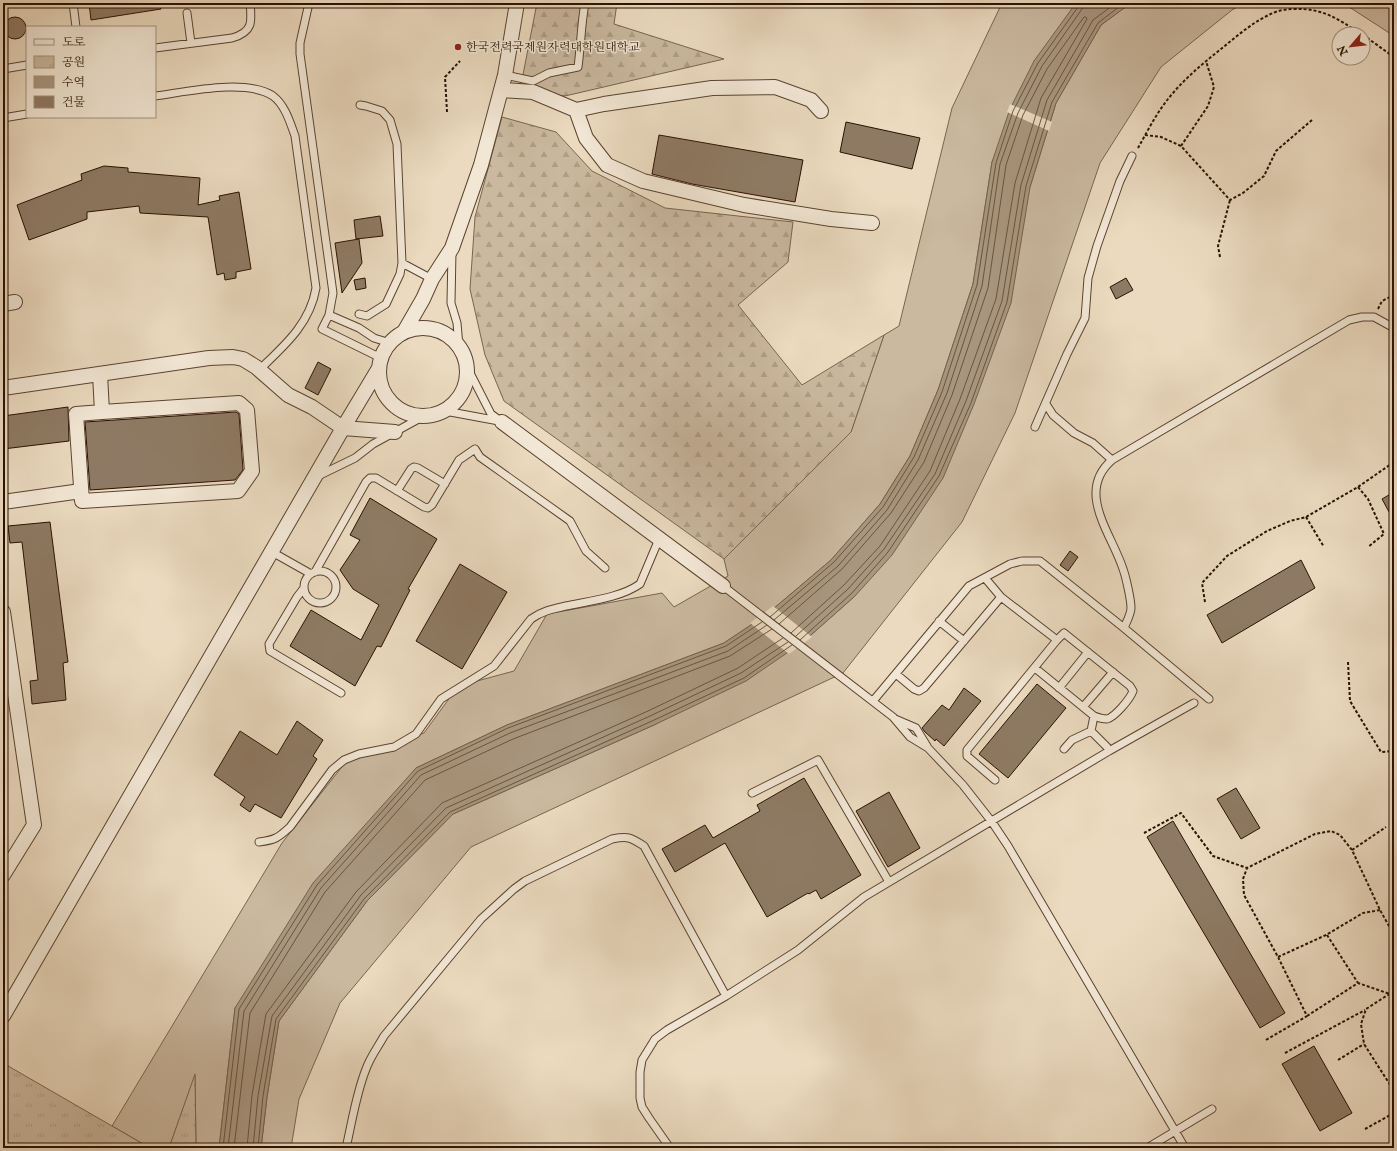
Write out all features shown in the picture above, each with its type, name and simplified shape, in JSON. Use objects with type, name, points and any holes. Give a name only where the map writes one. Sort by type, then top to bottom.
[{"type":"street","points":[[404,332],[423,299],[432,279],[452,248],[481,165],[502,90],[517,3]]},
{"type":"street","points":[[502,90],[533,92],[576,110],[604,104],[712,88],[775,87],[811,100],[821,111]]},
{"type":"street","points":[[576,110],[586,138],[607,165],[643,182],[744,205],[831,219],[872,222]]},
{"type":"street","points":[[3,1016],[272,552],[390,343],[404,332],[416,328],[428,328],[440,331],[451,337],[459,346],[465,357],[468,369],[467,382],[455,403],[445,411],[433,415],[415,415],[406,412],[391,402],[382,386],[380,363]]},
{"type":"street","points":[[3,388],[209,358],[233,357],[243,359],[259,370],[288,395],[312,407],[343,428],[395,432]]},
{"type":"street","points":[[100,374],[102,412]]},
{"type":"street","points":[[239,403],[247,410],[252,471],[238,491],[82,501],[76,414],[102,412],[239,403]]},
{"type":"street","points":[[502,422],[723,586]]},
{"type":"street","points":[[3,502],[81,491]]},
{"type":"street","points":[[3,612],[34,825],[4,872]]},
{"type":"lane","points":[[72,3],[76,26]]},
{"type":"lane","points":[[156,48],[232,38],[241,35],[248,30],[251,24],[250,3]]},
{"type":"lane","points":[[309,3],[300,43],[300,54],[333,293],[329,315],[322,329],[380,363]]},
{"type":"lane","points":[[505,75],[534,81],[550,73],[578,67],[581,48],[580,36],[585,3]]},
{"type":"lane","points":[[187,13],[191,43]]},
{"type":"lane","points":[[3,69],[26,65]]},
{"type":"lane","points":[[156,96],[209,88],[250,88],[262,91],[273,97],[282,106],[288,116],[295,136],[316,288],[314,300],[301,326],[259,370]]},
{"type":"lane","points":[[359,314],[367,316],[386,304],[400,274],[402,263],[397,144],[390,120],[382,111],[360,105]]},
{"type":"lane","points":[[3,118],[26,114]]},
{"type":"lane","points":[[1035,427],[1066,354],[1085,318],[1088,278],[1097,246],[1120,181],[1132,156]]},
{"type":"lane","points":[[452,248],[451,304],[457,323],[459,346]]},
{"type":"lane","points":[[402,263],[432,279]]},
{"type":"lane","points":[[329,315],[359,328],[374,338],[390,343]]},
{"type":"lane","points":[[1124,628],[1131,609],[1123,569],[1099,513],[1096,498],[1096,488],[1104,467],[1112,460],[1334,327],[1349,320],[1362,317],[1374,317],[1394,328]]},
{"type":"lane","points":[[468,369],[491,414],[502,422]]},
{"type":"lane","points":[[1046,404],[1053,415],[1074,433],[1093,443],[1112,460]]},
{"type":"lane","points":[[445,411],[502,422]]},
{"type":"lane","points":[[314,478],[355,458],[373,444],[424,416]]},
{"type":"lane","points":[[341,693],[270,651],[268,648],[297,597],[304,588],[305,583],[313,573],[366,482],[370,478],[376,478],[428,508],[432,505],[459,460],[475,449],[480,458],[570,521],[586,551],[605,568]]},
{"type":"lane","points":[[397,490],[410,469],[414,467],[445,484]]},
{"type":"lane","points":[[259,842],[273,840],[290,827],[332,770],[344,760],[359,754],[394,747],[416,734],[441,699],[494,666],[531,619],[537,614],[617,594],[633,589],[640,584],[659,539]]},
{"type":"lane","points":[[272,552],[313,573],[325,572],[333,578],[336,587],[332,596],[324,602],[314,601],[309,598],[304,588]]},
{"type":"lane","points":[[873,702],[969,586],[1010,564],[1022,561],[1040,561],[1124,628],[1209,699]]},
{"type":"lane","points":[[985,578],[1001,597],[1057,640]]},
{"type":"lane","points":[[723,586],[893,717],[916,728],[928,748],[963,785],[992,822],[1185,1148]]},
{"type":"lane","points":[[896,674],[914,689],[919,691],[924,688],[1001,597]]},
{"type":"lane","points":[[939,621],[964,641]]},
{"type":"lane","points":[[995,780],[967,756],[966,750],[1064,633],[1130,686],[1133,691],[1117,712],[1109,718],[1102,719],[1094,716],[1035,668]]},
{"type":"lane","points":[[1059,688],[1088,652]]},
{"type":"lane","points":[[1083,707],[1113,672]]},
{"type":"lane","points":[[670,1148],[642,1107],[639,1086],[642,1060],[655,1039],[667,1030],[726,996],[798,950],[864,897],[1109,751],[1194,703]]},
{"type":"lane","points":[[1091,731],[1094,716]]},
{"type":"lane","points":[[893,717],[910,737],[928,748]]},
{"type":"lane","points":[[1091,731],[1109,751]]},
{"type":"lane","points":[[1064,749],[1072,740],[1091,731]]},
{"type":"lane","points":[[752,792],[818,760],[889,882]]},
{"type":"lane","points":[[346,1148],[366,1068],[374,1052],[384,1036],[481,919],[525,881],[612,839],[623,837],[632,838],[644,846],[726,996]]},
{"type":"lane","points":[[1147,1148],[1176,1132],[1212,1109]]},
{"type":"path","points":[[1132,156],[1167,100],[1184,81],[1243,31],[1272,13],[1281,10],[1294,9],[1325,13],[1338,18],[1349,26]]},
{"type":"path","points":[[1371,41],[1394,56]]},
{"type":"path","points":[[447,112],[445,77],[460,61]]},
{"type":"path","points":[[1181,146],[1208,106],[1214,88],[1206,61]]},
{"type":"path","points":[[1220,257],[1218,246],[1230,200],[1242,193],[1264,176],[1276,151],[1312,120]]},
{"type":"path","points":[[1145,135],[1161,137],[1181,146],[1230,200]]},
{"type":"path","points":[[1374,317],[1382,301],[1394,295]]},
{"type":"path","points":[[1205,602],[1202,583],[1227,556],[1267,531],[1290,521],[1306,517],[1358,487],[1394,462]]},
{"type":"path","points":[[1358,487],[1368,499],[1384,534],[1368,547]]},
{"type":"path","points":[[1306,517],[1324,547]]},
{"type":"path","points":[[1348,662],[1350,701],[1381,752],[1394,751]]},
{"type":"path","points":[[1144,833],[1181,813],[1213,856],[1247,868]]},
{"type":"path","points":[[1352,850],[1386,827]]},
{"type":"path","points":[[1307,1016],[1278,957],[1244,895],[1243,879],[1247,868],[1315,834],[1332,831],[1340,835],[1352,850],[1380,910],[1394,935]]},
{"type":"path","points":[[1278,957],[1326,935],[1363,913],[1380,910]]},
{"type":"path","points":[[1326,935],[1358,983],[1390,994]]},
{"type":"path","points":[[1266,1040],[1358,983]]},
{"type":"path","points":[[1285,1053],[1366,1009],[1394,991]]},
{"type":"path","points":[[1366,1009],[1361,1024],[1364,1044],[1394,1091]]},
{"type":"path","points":[[1338,1060],[1364,1044]]},
{"type":"path","points":[[1365,1129],[1394,1113]]},
{"type":"green space","points":[[537,3],[617,3],[614,24],[724,59],[565,96],[520,90]]},
{"type":"green space","points":[[1002,3],[1076,3],[992,162],[973,284],[938,390],[910,456],[880,504],[831,560],[766,615],[724,643],[507,725],[416,768],[235,1008],[219,1148],[196,1148],[195,1076],[169,1148],[150,1148],[112,1126],[282,843],[348,759],[424,733],[451,696],[477,681],[514,671],[547,614],[662,593],[674,607],[728,576],[724,559],[851,432],[884,335],[899,326],[952,108]]},
{"type":"green space","points":[[1131,3],[1244,3],[1232,10],[1161,67],[1100,163],[1015,413],[962,522],[843,673],[471,847],[340,1003],[299,1099],[291,1148],[261,1148],[267,1097],[279,1021],[367,901],[453,814],[654,725],[803,642],[855,596],[1030,187],[1056,103],[1101,25]]},
{"type":"green space","points":[[1343,3],[1385,3],[1394,10],[1394,36]]},
{"type":"green space","points":[[502,117],[556,132],[592,171],[665,208],[793,222],[788,262],[738,305],[802,385],[884,335],[851,432],[724,559],[504,401],[485,355],[470,289],[475,217]]},
{"type":"green space","points":[[3,1063],[150,1148],[3,1148]]},
{"type":"green space","points":[[195,1074],[196,1148],[169,1148]]},
{"type":"water","points":[[177,3],[206,3],[177,7]]},
{"type":"water","points":[[1076,3],[1131,3],[1101,25],[1056,103],[1030,187],[1011,303],[974,404],[943,478],[892,555],[855,596],[803,642],[746,681],[654,725],[453,814],[367,901],[279,1021],[267,1097],[261,1148],[219,1148],[235,1008],[313,883],[416,768],[507,725],[724,643],[766,615],[831,560],[880,504],[910,456],[938,390],[973,284],[992,162],[1010,109],[1034,61]]},
{"type":"pier","points":[[1010,104],[1052,122],[1049,131],[1007,112]]},
{"type":"pier","points":[[773,606],[812,637],[789,654],[750,623]]},
{"type":"building","points":[[89,3],[160,3],[161,9],[91,20]]},
{"type":"building","points":[[11,17],[19,17],[26,24],[26,32],[19,39],[11,39],[4,32],[4,24]]},
{"type":"building","points":[[846,122],[920,138],[912,169],[840,152]]},
{"type":"building","points":[[659,135],[803,160],[795,202],[692,184],[652,174]]},
{"type":"building","points":[[104,166],[128,168],[128,172],[200,178],[198,205],[220,200],[219,196],[239,192],[251,269],[236,272],[236,278],[225,280],[224,273],[217,275],[208,217],[140,213],[139,206],[87,212],[87,219],[29,240],[17,205],[82,180],[81,174]]},
{"type":"building","points":[[380,216],[383,236],[356,239],[354,220]]},
{"type":"building","points":[[359,239],[362,263],[342,293],[335,243]]},
{"type":"building","points":[[365,278],[366,288],[356,290],[354,280]]},
{"type":"building","points":[[1126,278],[1133,290],[1116,299],[1110,287]]},
{"type":"building","points":[[318,362],[331,369],[318,395],[305,388]]},
{"type":"building","points":[[68,407],[69,441],[3,449],[3,416]]},
{"type":"building","points":[[236,412],[239,414],[243,470],[235,480],[90,490],[85,422]]},
{"type":"building","points":[[1394,492],[1394,521],[1382,499]]},
{"type":"building","points":[[370,498],[437,539],[408,589],[410,590],[381,647],[377,646],[355,686],[290,646],[311,610],[361,640],[379,605],[353,589],[340,570],[360,540],[350,535]]},
{"type":"building","points":[[50,522],[68,662],[63,663],[66,700],[32,704],[30,681],[38,680],[22,542],[10,543],[8,526]]},
{"type":"building","points":[[1070,551],[1078,557],[1068,571],[1060,565]]},
{"type":"building","points":[[1301,560],[1315,588],[1222,643],[1207,615]]},
{"type":"building","points":[[460,564],[507,592],[462,669],[416,641]]},
{"type":"building","points":[[1037,684],[1066,708],[1008,778],[979,754]]},
{"type":"building","points":[[964,688],[981,701],[944,746],[936,739],[935,741],[922,728],[942,705],[949,710]]},
{"type":"building","points":[[297,721],[323,740],[313,756],[317,759],[281,818],[255,804],[250,812],[240,805],[245,797],[214,775],[240,731],[277,755]]},
{"type":"building","points":[[804,778],[861,875],[821,899],[816,890],[809,894],[808,893],[767,917],[725,843],[675,872],[662,849],[705,825],[713,838],[760,811],[757,805]]},
{"type":"building","points":[[1236,788],[1260,828],[1241,839],[1217,799]]},
{"type":"building","points":[[889,792],[920,848],[888,867],[856,811]]},
{"type":"building","points":[[1173,821],[1285,1013],[1260,1028],[1147,837]]},
{"type":"building","points":[[1314,1046],[1352,1113],[1320,1131],[1282,1064]]},
{"type":"place","name":"한국전력국제원자력대학원대학교","points":[[458,47]]}]
